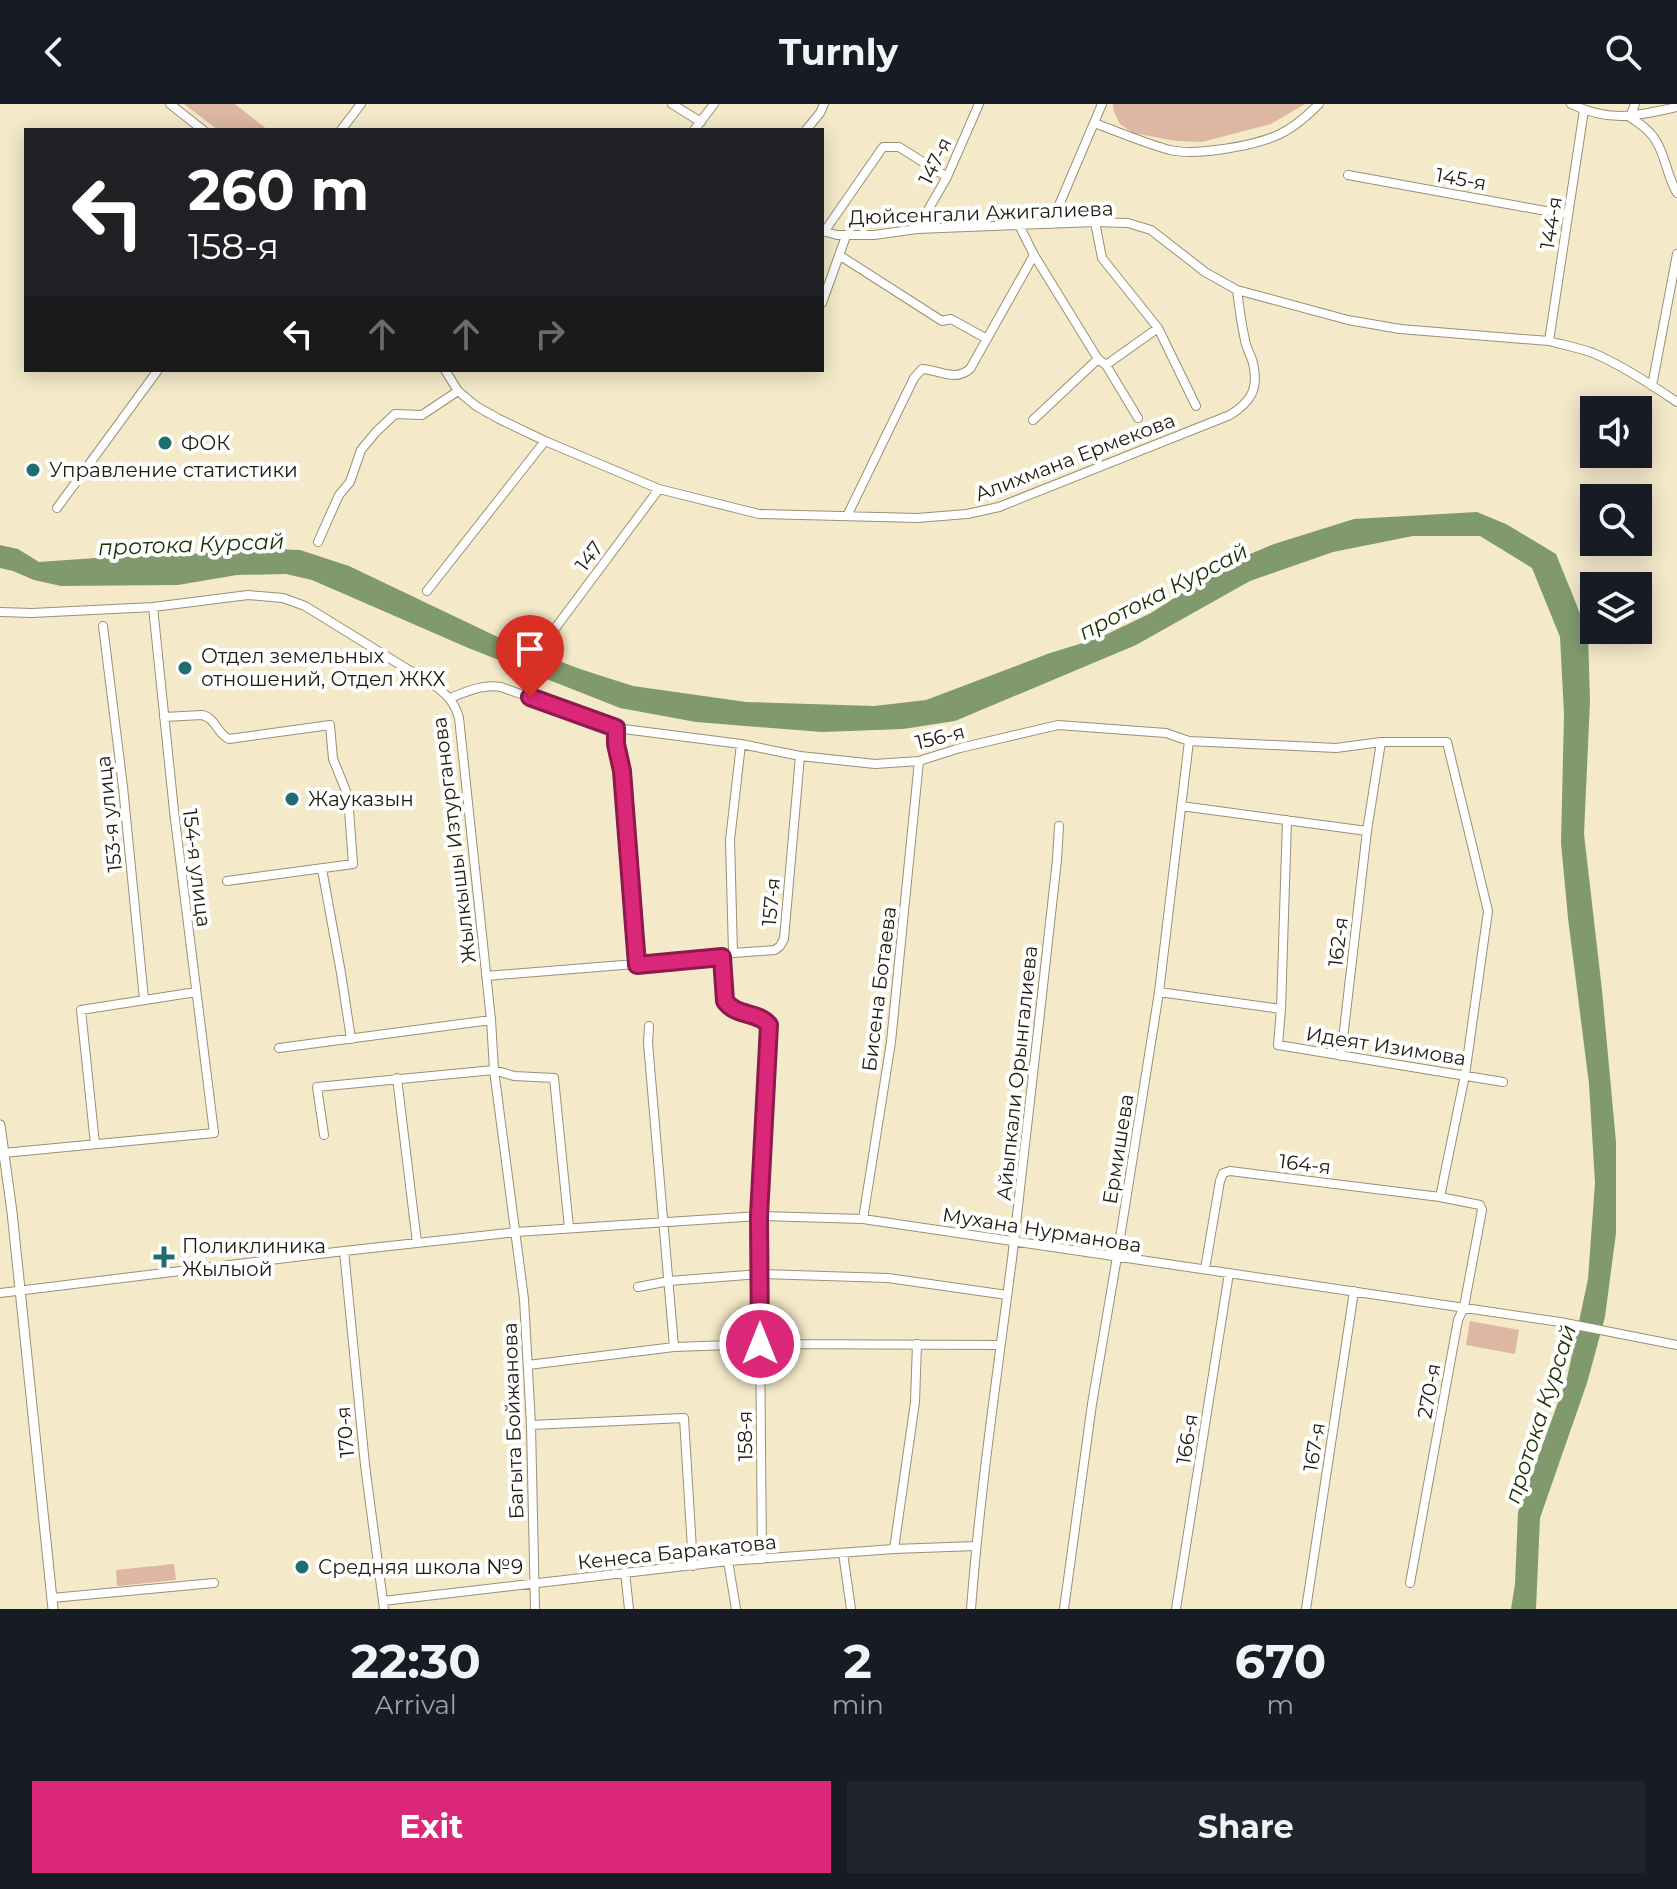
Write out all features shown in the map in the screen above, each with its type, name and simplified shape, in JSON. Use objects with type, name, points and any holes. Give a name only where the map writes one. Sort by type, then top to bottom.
[{"type":"street","points":[[170,104],[200,128]]},
{"type":"street","points":[[343,128],[361,104]]},
{"type":"street","points":[[672,104],[701,122]]},
{"type":"street","points":[[696,128],[714,104]]},
{"type":"street","points":[[808,128],[824,104]]},
{"type":"street","name":"147-я","points":[[917,229],[947,177],[979,104]]},
{"type":"street","points":[[1051,224],[1102,104]]},
{"type":"street","points":[[1094,123],[1173,151],[1205,151],[1244,146],[1280,134],[1319,104]]},
{"type":"street","points":[[1571,104],[1584,110],[1630,117],[1677,107]]},
{"type":"street","points":[[1630,117],[1635,104]]},
{"type":"street","name":"144-я","points":[[1549,341],[1584,110]]},
{"type":"street","points":[[1630,117],[1649,130],[1661,149],[1677,193]]},
{"type":"street","points":[[824,230],[883,147],[899,147],[947,177]]},
{"type":"street","name":"145-я","points":[[1348,175],[1568,215]]},
{"type":"street","points":[[1095,222],[1102,258],[1158,328],[1196,406]]},
{"type":"street","name":"Дюйсенгали Ажигалиева","points":[[824,231],[846,236],[917,229],[1128,223],[1151,230],[1205,272],[1237,290],[1348,320],[1400,329],[1549,341],[1595,354],[1677,402]]},
{"type":"street","points":[[1019,225],[1034,255],[1138,418]]},
{"type":"street","points":[[824,297],[846,236]]},
{"type":"street","points":[[1652,386],[1677,254]]},
{"type":"street","points":[[839,255],[942,321],[951,319],[987,339]]},
{"type":"street","points":[[847,516],[914,378],[922,369],[954,377],[970,369],[1034,255]]},
{"type":"street","name":"Алихмана Ермекова","points":[[446,372],[458,391],[476,406],[545,441],[659,489],[759,514],[939,517],[999,507],[1241,408],[1254,393],[1255,377],[1253,362],[1245,344],[1237,290]]},
{"type":"street","points":[[1033,420],[1102,362],[1158,328]]},
{"type":"street","points":[[57,508],[157,372]]},
{"type":"street","points":[[318,542],[339,495],[350,482],[361,450],[376,432],[395,414],[422,415],[458,391]]},
{"type":"street","points":[[427,591],[545,441]]},
{"type":"street","name":"147","points":[[545,642],[659,489]]},
{"type":"street","name":"Жылкышы Изтурганова","points":[[0,614],[153,607],[248,595],[283,598],[305,606],[450,698],[459,718],[494,1070],[516,1232]]},
{"type":"street","name":"154-я улица","points":[[95,1144],[214,1133],[153,607]]},
{"type":"street","name":"153-я улица","points":[[103,626],[144,999]]},
{"type":"street","name":"156-я","points":[[450,698],[476,687],[501,687],[616,728],[741,744],[800,756],[875,764],[919,761],[1058,725],[1166,733],[1189,741],[1336,748],[1381,742],[1447,742],[1488,911],[1465,1075]]},
{"type":"street","points":[[164,717],[207,716],[229,739],[330,725],[333,759],[348,796],[353,864],[227,881]]},
{"type":"street","points":[[616,728],[637,965]]},
{"type":"street","name":"Ермишева","points":[[1064,1609],[1092,1404],[1159,992],[1189,741]]},
{"type":"street","name":"162-я","points":[[1341,1056],[1367,831],[1381,742]]},
{"type":"street","points":[[733,953],[730,840],[741,744]]},
{"type":"street","name":"157-я","points":[[486,976],[637,965],[775,950],[784,939],[800,756]]},
{"type":"street","name":"Бисена Ботаева","points":[[863,1219],[891,1042],[919,761]]},
{"type":"street","points":[[1181,806],[1367,831]]},
{"type":"street","points":[[1281,1009],[1287,820]]},
{"type":"street","name":"Айыпкали Орынгалиева","points":[[971,1609],[1059,826]]},
{"type":"street","points":[[322,869],[351,1039]]},
{"type":"street","name":"158-я","points":[[722,957],[725,1001],[729,1007],[762,1018],[769,1025],[759,1216],[762,1559]]},
{"type":"street","points":[[3,1153],[95,1144],[81,1010],[196,992]]},
{"type":"street","name":"Идеят Изимова","points":[[1159,992],[1281,1009],[1278,1045],[1503,1082]]},
{"type":"street","points":[[279,1048],[491,1020]]},
{"type":"street","points":[[649,1026],[674,1347]]},
{"type":"street","points":[[324,1135],[317,1087],[494,1070],[514,1076],[554,1078],[569,1228]]},
{"type":"street","points":[[1440,1197],[1465,1075]]},
{"type":"street","points":[[397,1078],[417,1243]]},
{"type":"street","points":[[0,1125],[53,1604],[214,1583]]},
{"type":"street","name":"164-я","points":[[1205,1269],[1220,1181],[1223,1173],[1230,1171],[1440,1197],[1480,1205]]},
{"type":"street","name":"270-я","points":[[1410,1583],[1455,1334],[1464,1307],[1482,1210],[1480,1205]]},
{"type":"street","name":"Мухана Нурманова","points":[[0,1293],[516,1232],[759,1216],[863,1219],[1464,1307],[1677,1345]]},
{"type":"street","name":"Багыта Бойжанова","points":[[516,1232],[528,1365],[535,1609]]},
{"type":"street","name":"170-я","points":[[344,1251],[365,1465],[384,1605]]},
{"type":"street","name":"166-я","points":[[1176,1609],[1229,1273]]},
{"type":"street","points":[[638,1287],[669,1281],[760,1274],[888,1278],[1007,1295]]},
{"type":"street","name":"167-я","points":[[1306,1609],[1354,1291]]},
{"type":"street","points":[[528,1365],[674,1347],[760,1344],[999,1345]]},
{"type":"street","points":[[894,1549],[915,1402],[917,1344]]},
{"type":"street","points":[[531,1425],[684,1418],[693,1566]]},
{"type":"street","name":"Кенеса Баракатова","points":[[384,1605],[536,1582],[728,1561],[976,1546]]},
{"type":"street","points":[[843,1553],[851,1609]]},
{"type":"street","points":[[728,1561],[736,1609]]},
{"type":"street","points":[[625,1572],[629,1609]]},
{"type":"shaded area","points":[[184,104],[235,104],[265,128],[215,128]]},
{"type":"shaded area","points":[[1113,104],[1305,104],[1271,124],[1202,142],[1133,133],[1120,124]]},
{"type":"shaded area","points":[[1477,512],[1506,524],[1556,554],[1580,613],[1580,644],[1588,644],[1590,701],[1584,834],[1616,1142],[1616,1233],[1605,1317],[1587,1383],[1540,1518],[1536,1609],[1511,1609],[1518,1512],[1567,1378],[1588,1279],[1595,1183],[1589,1084],[1561,843],[1564,714],[1560,637],[1532,568],[1480,536],[1413,536],[1333,552],[1250,581],[1136,645],[955,721],[903,729],[822,732],[696,722],[620,708],[466,647],[312,580],[286,574],[237,575],[178,585],[61,586],[0,568],[0,545],[18,549],[39,562],[183,555],[249,548],[300,550],[349,566],[504,640],[633,686],[746,702],[874,706],[926,700],[1050,653],[1099,638],[1151,613],[1229,563],[1274,544],[1354,519]]},
{"type":"shaded area","points":[[1470,1321],[1519,1330],[1515,1354],[1466,1345]]},
{"type":"shaded area","points":[[174,1564],[176,1580],[117,1586],[116,1570]]},
{"type":"place","name":"ФОК","points":[[165,443]]},
{"type":"place","name":"Управление статистики","points":[[33,470]]},
{"type":"place","name":"Отдел земельных отношений, Отдел ЖКХ","points":[[185,668]]},
{"type":"place","name":"Жауказын","points":[[292,799]]},
{"type":"place","name":"Поликлиника Жылыой","points":[[164,1257]]},
{"type":"place","name":"Средняя школа №9","points":[[302,1567]]},
{"type":"route","points":[[530,697],[616,728],[637,965],[722,957],[725,1001],[729,1007],[762,1018],[769,1025],[759,1216],[760,1344]]},
{"type":"water label","name":"протока Курсай","points":[[191,544]]},
{"type":"water label","name":"протока Курсай","points":[[1163,591]]},
{"type":"water label","name":"протока Курсай","points":[[1540,1414]]}]
